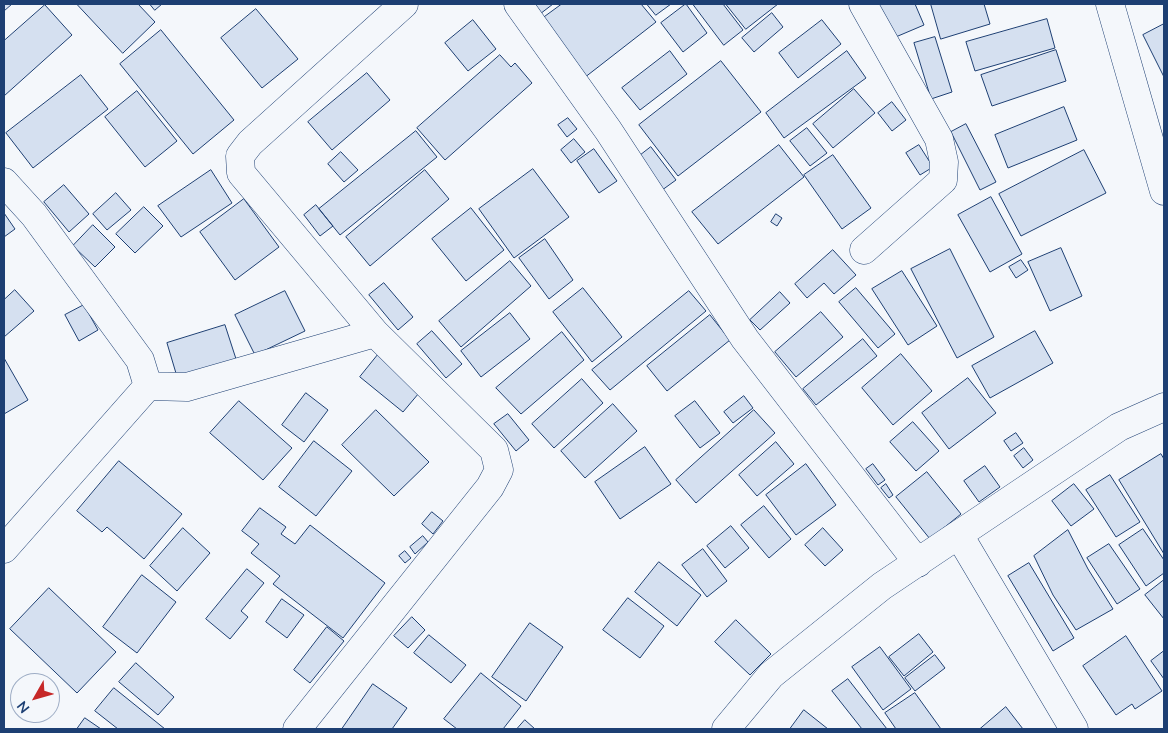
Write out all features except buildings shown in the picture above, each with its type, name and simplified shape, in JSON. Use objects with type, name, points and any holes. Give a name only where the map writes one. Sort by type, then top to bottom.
[{"type":"street","points":[[297,729],[490,487],[500,470],[494,450],[375,333],[241,173],[240,156],[250,143],[404,4]]},
{"type":"street","points":[[518,4],[608,130],[745,339],[918,563]]},
{"type":"street","points":[[863,4],[939,139],[944,162],[943,180],[864,250]]},
{"type":"street","points":[[1110,4],[1164,190]]},
{"type":"street","points":[[4,182],[34,215],[140,360],[148,386]]},
{"type":"street","points":[[148,386],[187,387],[375,333]]},
{"type":"street","points":[[4,550],[148,386]]},
{"type":"street","points":[[726,729],[771,675],[882,586],[1120,426],[1164,407]]},
{"type":"street","points":[[959,535],[1074,729]]}]
